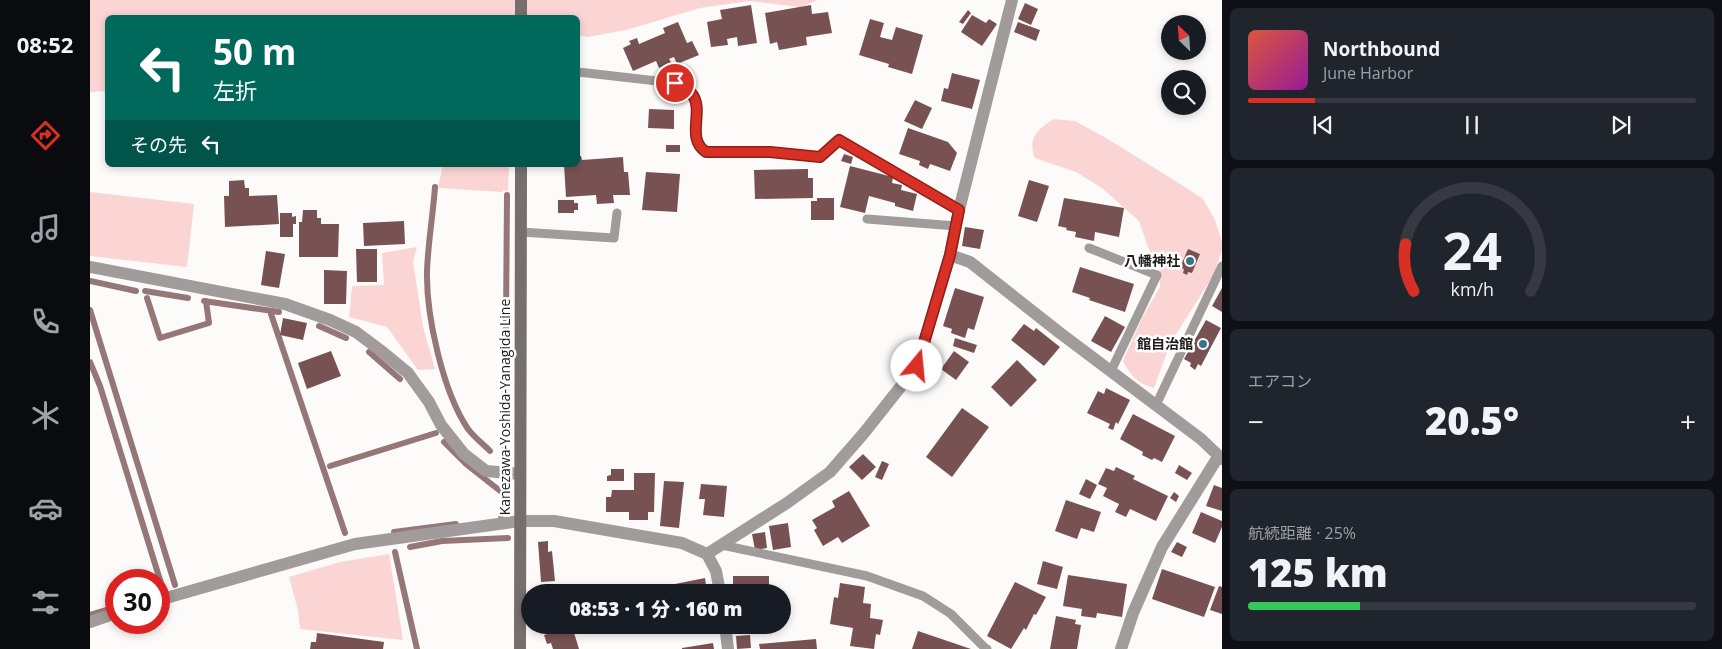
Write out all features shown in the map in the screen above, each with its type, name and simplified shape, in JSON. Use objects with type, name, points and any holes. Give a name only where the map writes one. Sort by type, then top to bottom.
[{"type":"main road","points":[[521,0],[521,15]]},
{"type":"main road","name":"Kanezawa-Yoshida-Yanagida Line","points":[[520,649],[521,167]]},
{"type":"street","points":[[707,554],[793,499],[830,472],[870,426],[917,366],[950,255],[959,210],[1012,0]]},
{"type":"street","points":[[950,255],[970,262],[1201,439],[1220,458],[1162,547],[1133,613],[1121,649]]},
{"type":"street","points":[[90,267],[285,304],[330,320],[356,332],[408,373],[429,402],[441,425],[464,454],[486,471],[520,474]]},
{"type":"street","points":[[170,597],[355,544],[520,521],[554,521],[682,542],[707,554],[716,571],[718,584]]},
{"type":"street","points":[[90,622],[105,617]]},
{"type":"street","points":[[726,634],[728,649]]},
{"type":"lane","points":[[580,72],[675,83],[687,90],[692,94],[696,103],[696,139],[699,147],[706,152],[770,152],[820,157],[839,140],[959,210]]},
{"type":"lane","points":[[521,232],[614,238],[616,213]]},
{"type":"lane","points":[[867,219],[956,226]]},
{"type":"lane","points":[[1089,248],[1157,275],[1111,371]]},
{"type":"lane","points":[[1156,405],[1222,266]]},
{"type":"lane","points":[[722,545],[867,576],[923,596],[951,614],[987,649]]},
{"type":"shaded area","points":[[90,0],[818,0],[800,7],[750,1],[700,8],[626,30],[588,37],[580,35],[580,15],[105,15],[105,91],[90,92]]},
{"type":"shaded area","points":[[1054,119],[1075,121],[1182,185],[1203,199],[1215,220],[1222,242],[1222,250],[1214,274],[1170,344],[1154,388],[1143,384],[1135,378],[1123,361],[1142,318],[1160,287],[1160,271],[1148,247],[1139,221],[1102,188],[1076,172],[1035,158],[1032,145],[1033,140],[1043,126]]},
{"type":"shaded area","points":[[443,167],[509,167],[508,191],[438,188]]},
{"type":"shaded area","points":[[90,192],[194,204],[187,267],[90,256]]},
{"type":"shaded area","points":[[417,247],[413,261],[423,327],[435,369],[418,370],[387,327],[349,317],[352,286],[384,285],[382,253]]},
{"type":"shaded area","points":[[389,554],[403,640],[300,629],[298,610],[289,577],[340,562]]},
{"type":"building","points":[[1025,3],[1038,9],[1031,25],[1018,19]]},
{"type":"building","points":[[751,5],[757,43],[738,46],[737,37],[727,39],[728,45],[711,47],[707,22],[722,19],[720,10]]},
{"type":"building","points":[[811,5],[812,14],[828,12],[832,33],[806,37],[807,45],[779,50],[777,42],[770,44],[765,13]]},
{"type":"building","points":[[968,10],[971,13],[963,24],[959,22]]},
{"type":"building","points":[[972,15],[986,23],[989,19],[997,24],[982,46],[961,32]]},
{"type":"building","points":[[870,19],[884,23],[880,37],[892,40],[896,27],[923,35],[912,74],[888,67],[889,64],[859,55]]},
{"type":"building","points":[[678,22],[687,43],[692,41],[699,55],[677,64],[674,57],[669,59],[671,62],[659,68],[656,61],[633,71],[623,48],[631,44],[629,41],[637,38],[639,44],[665,33],[663,28]]},
{"type":"building","points":[[1018,22],[1040,30],[1036,41],[1014,32]]},
{"type":"building","points":[[952,73],[980,80],[972,109],[941,101],[944,88],[948,89]]},
{"type":"building","points":[[915,100],[932,108],[922,129],[904,121]]},
{"type":"building","points":[[649,109],[674,110],[674,129],[648,128]]},
{"type":"building","points":[[908,128],[948,142],[957,153],[950,171],[930,164],[928,169],[919,165],[920,161],[899,154]]},
{"type":"building","points":[[666,145],[680,145],[680,152],[666,152]]},
{"type":"building","points":[[844,154],[853,157],[851,164],[841,161]]},
{"type":"building","points":[[580,156],[582,160],[623,157],[624,172],[628,172],[630,195],[613,195],[614,203],[597,204],[596,195],[566,197],[564,167],[580,167]]},
{"type":"building","points":[[850,166],[893,177],[892,183],[902,185],[901,190],[917,194],[913,211],[895,206],[895,203],[869,196],[865,213],[840,207]]},
{"type":"building","points":[[808,169],[808,178],[813,178],[813,198],[755,199],[754,170]]},
{"type":"building","points":[[646,172],[680,174],[677,212],[642,210]]},
{"type":"building","points":[[244,180],[245,188],[249,188],[249,196],[277,195],[279,224],[225,227],[224,196],[229,196],[229,181]]},
{"type":"building","points":[[1029,180],[1049,186],[1037,222],[1018,216]]},
{"type":"building","points":[[817,198],[834,198],[834,220],[811,220],[811,201],[817,201]]},
{"type":"building","points":[[1064,198],[1124,208],[1119,237],[1095,232],[1094,241],[1075,237],[1076,232],[1058,226]]},
{"type":"building","points":[[558,200],[574,200],[574,203],[578,203],[578,210],[574,210],[574,213],[558,213]]},
{"type":"building","points":[[303,210],[317,210],[317,218],[321,218],[321,224],[339,224],[338,257],[299,257],[299,222],[302,222]]},
{"type":"building","points":[[280,213],[292,213],[292,217],[296,216],[296,224],[293,224],[293,237],[280,237]]},
{"type":"building","points":[[404,221],[405,244],[364,246],[363,223]]},
{"type":"building","points":[[965,227],[984,230],[980,249],[962,246]]},
{"type":"building","points":[[356,249],[377,249],[377,282],[357,282]]},
{"type":"building","name":"八幡神社","points":[[1188,249],[1200,254],[1192,273],[1188,272],[1187,275],[1183,273],[1184,269],[1180,268]]},
{"type":"building","points":[[266,251],[285,254],[279,288],[261,285]]},
{"type":"building","points":[[1080,267],[1134,284],[1125,312],[1072,292]]},
{"type":"building","points":[[324,270],[347,271],[346,304],[324,304]]},
{"type":"building","points":[[955,288],[984,297],[974,330],[968,328],[965,338],[951,333],[952,329],[943,326]]},
{"type":"building","points":[[1222,288],[1222,312],[1212,306]]},
{"type":"building","points":[[1105,316],[1125,327],[1111,352],[1091,341]]},
{"type":"building","points":[[283,318],[307,323],[303,340],[280,335]]},
{"type":"building","name":"館自治館","points":[[1206,320],[1221,328],[1201,366],[1198,364],[1195,370],[1190,366],[1191,363],[1184,359]]},
{"type":"building","points":[[1024,324],[1034,331],[1036,328],[1060,347],[1044,366],[1011,340]]},
{"type":"building","points":[[955,338],[977,345],[974,353],[953,346]]},
{"type":"building","points":[[331,351],[341,376],[307,389],[298,363]]},
{"type":"building","points":[[954,351],[969,362],[956,380],[941,369]]},
{"type":"building","points":[[1017,360],[1037,380],[1011,407],[991,387]]},
{"type":"building","points":[[1106,388],[1130,400],[1113,430],[1108,428],[1110,424],[1087,413],[1098,391],[1104,394]]},
{"type":"building","points":[[962,408],[989,427],[952,477],[926,457]]},
{"type":"building","points":[[1133,414],[1175,436],[1162,462],[1142,455],[1143,452],[1120,439]]},
{"type":"building","points":[[863,454],[876,467],[862,480],[849,467]]},
{"type":"building","points":[[882,461],[889,464],[882,480],[875,477]]},
{"type":"building","points":[[1179,465],[1192,473],[1187,480],[1175,473]]},
{"type":"building","points":[[1116,467],[1135,476],[1133,479],[1168,496],[1156,521],[1130,509],[1126,517],[1115,512],[1119,504],[1103,496],[1107,488],[1098,484],[1106,468],[1114,471]]},
{"type":"building","points":[[611,469],[624,469],[624,481],[607,481],[607,476],[611,475]]},
{"type":"building","points":[[634,473],[655,473],[654,512],[648,512],[648,520],[629,520],[629,512],[606,512],[606,497],[611,497],[612,490],[634,490]]},
{"type":"building","points":[[1086,479],[1097,485],[1090,499],[1079,494]]},
{"type":"building","points":[[664,481],[684,482],[679,528],[660,526]]},
{"type":"building","points":[[701,484],[727,486],[724,517],[703,515],[705,499],[699,499]]},
{"type":"building","points":[[1214,485],[1222,488],[1222,511],[1206,506]]},
{"type":"building","points":[[849,491],[870,526],[842,543],[838,537],[823,546],[814,530],[817,528],[812,520],[835,507],[832,501]]},
{"type":"building","points":[[1174,492],[1179,496],[1176,502],[1170,498]]},
{"type":"building","points":[[1066,500],[1101,512],[1094,532],[1081,528],[1077,539],[1055,531]]},
{"type":"building","points":[[1201,512],[1222,521],[1222,527],[1215,543],[1192,533]]},
{"type":"building","points":[[788,523],[791,547],[773,550],[769,526]]},
{"type":"building","points":[[765,532],[767,548],[755,550],[752,534]]},
{"type":"building","points":[[548,541],[548,552],[552,551],[555,581],[541,582],[538,542]]},
{"type":"building","points":[[1177,542],[1187,547],[1182,557],[1171,552]]},
{"type":"building","points":[[1043,561],[1063,567],[1057,589],[1037,584]]},
{"type":"building","points":[[1162,569],[1215,587],[1204,617],[1152,599]]},
{"type":"building","points":[[1068,575],[1127,584],[1122,617],[1097,613],[1096,618],[1081,616],[1082,609],[1063,606]]},
{"type":"building","points":[[733,576],[769,576],[769,584],[733,584]]},
{"type":"building","points":[[705,578],[706,584],[675,584]]},
{"type":"building","points":[[1015,582],[1046,597],[1026,630],[1024,628],[1011,649],[987,636]]},
{"type":"building","points":[[840,583],[865,587],[863,603],[871,604],[870,618],[883,620],[880,635],[876,634],[874,649],[850,646],[853,628],[830,624],[834,597],[838,598]]},
{"type":"building","points":[[1219,586],[1222,587],[1222,614],[1210,610]]},
{"type":"building","points":[[1056,616],[1076,620],[1075,624],[1081,625],[1077,649],[1050,649]]},
{"type":"building","points":[[918,631],[971,649],[912,649]]},
{"type":"building","points":[[317,633],[384,642],[383,649],[310,649],[311,642],[316,642]]},
{"type":"building","points":[[574,634],[579,649],[553,649],[551,643],[547,644],[544,635]]},
{"type":"building","points":[[750,635],[751,648],[737,649],[736,636]]},
{"type":"building","points":[[816,639],[817,649],[760,649],[759,644]]},
{"type":"building","points":[[713,643],[714,649],[682,649],[682,648]]},
{"type":"waterway","points":[[435,187],[427,271],[427,289],[433,331],[444,375],[459,413],[470,432],[490,451]]},
{"type":"waterway","points":[[505,450],[507,195]]},
{"type":"waterway","points":[[90,281],[136,291]]},
{"type":"waterway","points":[[145,291],[188,298]]},
{"type":"waterway","points":[[147,298],[160,338],[209,323],[206,301]]},
{"type":"waterway","points":[[204,301],[279,312]]},
{"type":"waterway","points":[[90,310],[175,585]]},
{"type":"waterway","points":[[271,314],[345,533]]},
{"type":"waterway","points":[[319,326],[346,338]]},
{"type":"waterway","points":[[369,352],[400,379]]},
{"type":"waterway","points":[[90,362],[100,386],[157,569]]},
{"type":"waterway","points":[[330,466],[436,433]]},
{"type":"waterway","points":[[444,442],[466,464],[504,494],[507,500],[501,516]]},
{"type":"waterway","points":[[394,532],[456,524]]},
{"type":"waterway","points":[[410,547],[442,541],[508,538]]},
{"type":"waterway","points":[[395,552],[417,649]]},
{"type":"waterway","points":[[90,615],[105,610]]},
{"type":"place","name":"八幡神社","points":[[1190,261]]},
{"type":"place","name":"館自治館","points":[[1203,344]]},
{"type":"route","points":[[675,83],[692,94],[696,103],[696,139],[699,147],[706,152],[770,152],[820,157],[839,140],[959,210],[950,255],[917,366]]}]
